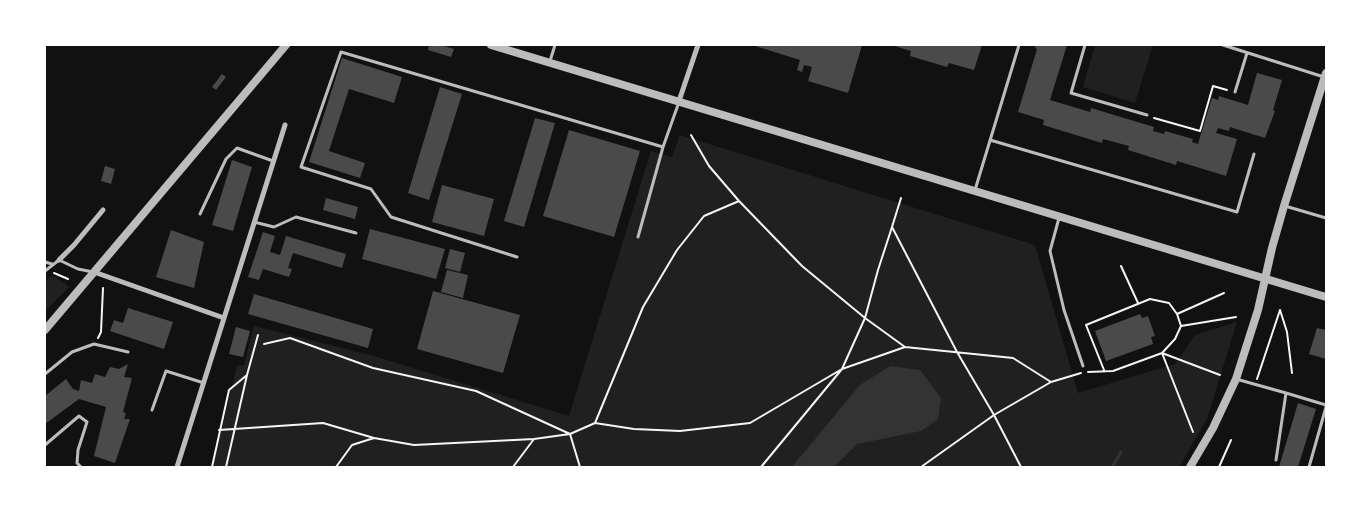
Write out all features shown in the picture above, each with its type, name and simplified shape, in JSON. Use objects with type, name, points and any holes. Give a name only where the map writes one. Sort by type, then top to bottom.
[{"type":"street","points":[[45,330],[286,45]]},
{"type":"street","points":[[491,45],[1326,297]]},
{"type":"street","points":[[679,101],[698,45]]},
{"type":"street","points":[[1190,467],[1213,428],[1236,379],[1258,310],[1284,206],[1325,75]]},
{"type":"street","points":[[177,467],[285,125]]},
{"type":"street","points":[[58,260],[74,245],[103,210]]},
{"type":"street","points":[[94,272],[224,318]]},
{"type":"lane","points":[[550,63],[555,45]]},
{"type":"lane","points":[[974,192],[1019,45]]},
{"type":"lane","points":[[1085,45],[1071,93],[1146,116]]},
{"type":"lane","points":[[1223,45],[1325,75]]},
{"type":"lane","points":[[517,257],[390,217],[371,189],[301,167],[341,52],[663,148]]},
{"type":"lane","points":[[1235,92],[1248,52]]},
{"type":"lane","points":[[638,237],[663,148],[679,101]]},
{"type":"lane","points":[[990,140],[1238,212],[1254,154]]},
{"type":"lane","points":[[200,214],[226,159],[237,148],[274,161]]},
{"type":"lane","points":[[1284,206],[1326,218]]},
{"type":"lane","points":[[1059,216],[1050,251],[1064,310],[1083,366]]},
{"type":"lane","points":[[254,222],[274,227],[296,217],[356,233]]},
{"type":"lane","points":[[46,270],[58,260],[78,269],[94,272]]},
{"type":"lane","points":[[45,262],[53,265]]},
{"type":"lane","points":[[45,374],[72,352],[94,344],[128,352]]},
{"type":"lane","points":[[152,410],[166,371],[204,383]]},
{"type":"lane","points":[[1236,379],[1326,406],[1310,467]]},
{"type":"lane","points":[[1276,460],[1286,393]]},
{"type":"lane","points":[[45,445],[79,416],[87,422],[78,450],[77,463],[80,467]]},
{"type":"path","points":[[1146,116],[1200,131],[1213,86],[1235,92]]},
{"type":"path","points":[[691,135],[709,166],[739,201],[802,266],[905,348]]},
{"type":"path","points":[[761,467],[842,369],[865,318],[901,198]]},
{"type":"path","points":[[596,423],[644,307],[677,250],[704,216],[739,201]]},
{"type":"path","points":[[892,227],[957,352],[994,415],[1021,467]]},
{"type":"path","points":[[1121,266],[1138,303]]},
{"type":"path","points":[[46,270],[68,279]]},
{"type":"path","points":[[94,344],[100,332],[103,288]]},
{"type":"path","points":[[1177,314],[1224,294]]},
{"type":"path","points":[[922,467],[994,415],[1050,382],[1084,372],[1113,371],[1162,353],[1175,339],[1181,326],[1177,314],[1169,303],[1150,299],[1086,325],[1104,370]]},
{"type":"path","points":[[1255,385],[1280,310],[1287,332],[1292,374]]},
{"type":"path","points":[[1181,326],[1236,317]]},
{"type":"path","points":[[226,467],[258,335]]},
{"type":"path","points":[[264,344],[290,338],[373,368],[476,391],[570,434],[580,467]]},
{"type":"path","points":[[219,430],[323,423],[374,438],[414,445],[570,434],[596,423],[634,429],[680,430],[750,423],[842,369],[905,348],[1013,358],[1050,382]]},
{"type":"path","points":[[1162,353],[1220,375]]},
{"type":"path","points":[[1162,353],[1193,432]]},
{"type":"path","points":[[212,467],[229,390],[247,375]]},
{"type":"path","points":[[336,467],[352,444],[374,438]]},
{"type":"path","points":[[513,467],[534,438]]},
{"type":"path","points":[[1219,467],[1231,440]]},
{"type":"shaded area","points":[[1095,45],[1153,45],[1135,103],[1083,87]]},
{"type":"shaded area","points":[[680,135],[1035,245],[1078,393],[1175,364],[1195,335],[1237,322],[1207,419],[1179,467],[213,467],[237,365],[244,365],[254,326],[374,356],[569,416],[651,151],[672,157]]},
{"type":"shaded area","points":[[52,275],[69,287],[45,311],[45,281]]},
{"type":"shaded area","points":[[890,366],[920,370],[941,398],[938,419],[921,431],[857,444],[834,467],[792,467],[860,385]]},
{"type":"building","points":[[429,45],[441,45],[454,49],[451,57],[428,50]]},
{"type":"building","points":[[752,45],[862,45],[848,93],[808,81],[812,67],[804,65],[802,72],[797,70],[800,60]]},
{"type":"building","points":[[891,45],[982,45],[974,70],[949,63],[947,67],[910,56],[911,51]]},
{"type":"building","points":[[1036,45],[1067,45],[1050,100],[1090,112],[1091,108],[1154,127],[1153,131],[1164,134],[1165,131],[1193,139],[1192,142],[1198,144],[1212,98],[1218,100],[1219,96],[1248,105],[1257,73],[1282,80],[1273,110],[1275,111],[1265,138],[1230,127],[1229,131],[1218,128],[1216,133],[1237,139],[1226,176],[1177,161],[1176,165],[1128,150],[1129,146],[1103,139],[1102,143],[1043,125],[1044,120],[1018,112],[1037,49],[1035,48]]},
{"type":"building","points":[[342,58],[402,77],[394,103],[349,89],[329,151],[365,163],[360,178],[309,162]]},
{"type":"building","points":[[222,74],[226,77],[216,90],[212,87]]},
{"type":"building","points":[[440,87],[462,94],[429,200],[408,193]]},
{"type":"building","points":[[535,118],[555,123],[524,227],[504,221]]},
{"type":"building","points":[[569,130],[640,151],[614,237],[543,216]]},
{"type":"building","points":[[232,160],[252,167],[233,231],[212,225]]},
{"type":"building","points":[[105,166],[115,169],[111,184],[101,181]]},
{"type":"building","points":[[442,185],[494,199],[484,236],[432,222]]},
{"type":"building","points":[[326,198],[358,207],[355,219],[323,210]]},
{"type":"building","points":[[370,229],[445,249],[436,279],[362,259]]},
{"type":"building","points":[[171,230],[204,242],[194,288],[156,277]]},
{"type":"building","points":[[263,232],[275,236],[270,252],[280,255],[286,236],[346,254],[342,268],[293,253],[288,268],[292,269],[289,277],[263,269],[259,280],[248,277]]},
{"type":"building","points":[[450,249],[465,253],[460,272],[445,268]]},
{"type":"building","points":[[447,270],[468,275],[463,298],[441,292]]},
{"type":"building","points":[[433,291],[520,315],[503,373],[417,349]]},
{"type":"building","points":[[254,294],[373,329],[368,348],[248,314]]},
{"type":"building","points":[[128,308],[173,322],[164,349],[110,331],[114,320],[123,323]]},
{"type":"building","points":[[1140,314],[1142,318],[1148,316],[1155,336],[1151,337],[1153,344],[1106,361],[1095,331]]},
{"type":"building","points":[[236,327],[250,331],[243,357],[229,354]]},
{"type":"building","points":[[1317,328],[1326,330],[1326,359],[1309,354]]},
{"type":"building","points":[[128,364],[124,377],[132,378],[123,412],[126,413],[124,419],[130,419],[115,463],[94,456],[106,407],[79,399],[45,424],[45,396],[66,379],[73,389],[79,391],[81,380],[92,383],[95,374],[105,377],[110,367],[119,369]]},
{"type":"building","points":[[1298,403],[1316,409],[1298,467],[1279,467]]},
{"type":"waterway","points":[[1112,467],[1121,452]]}]
